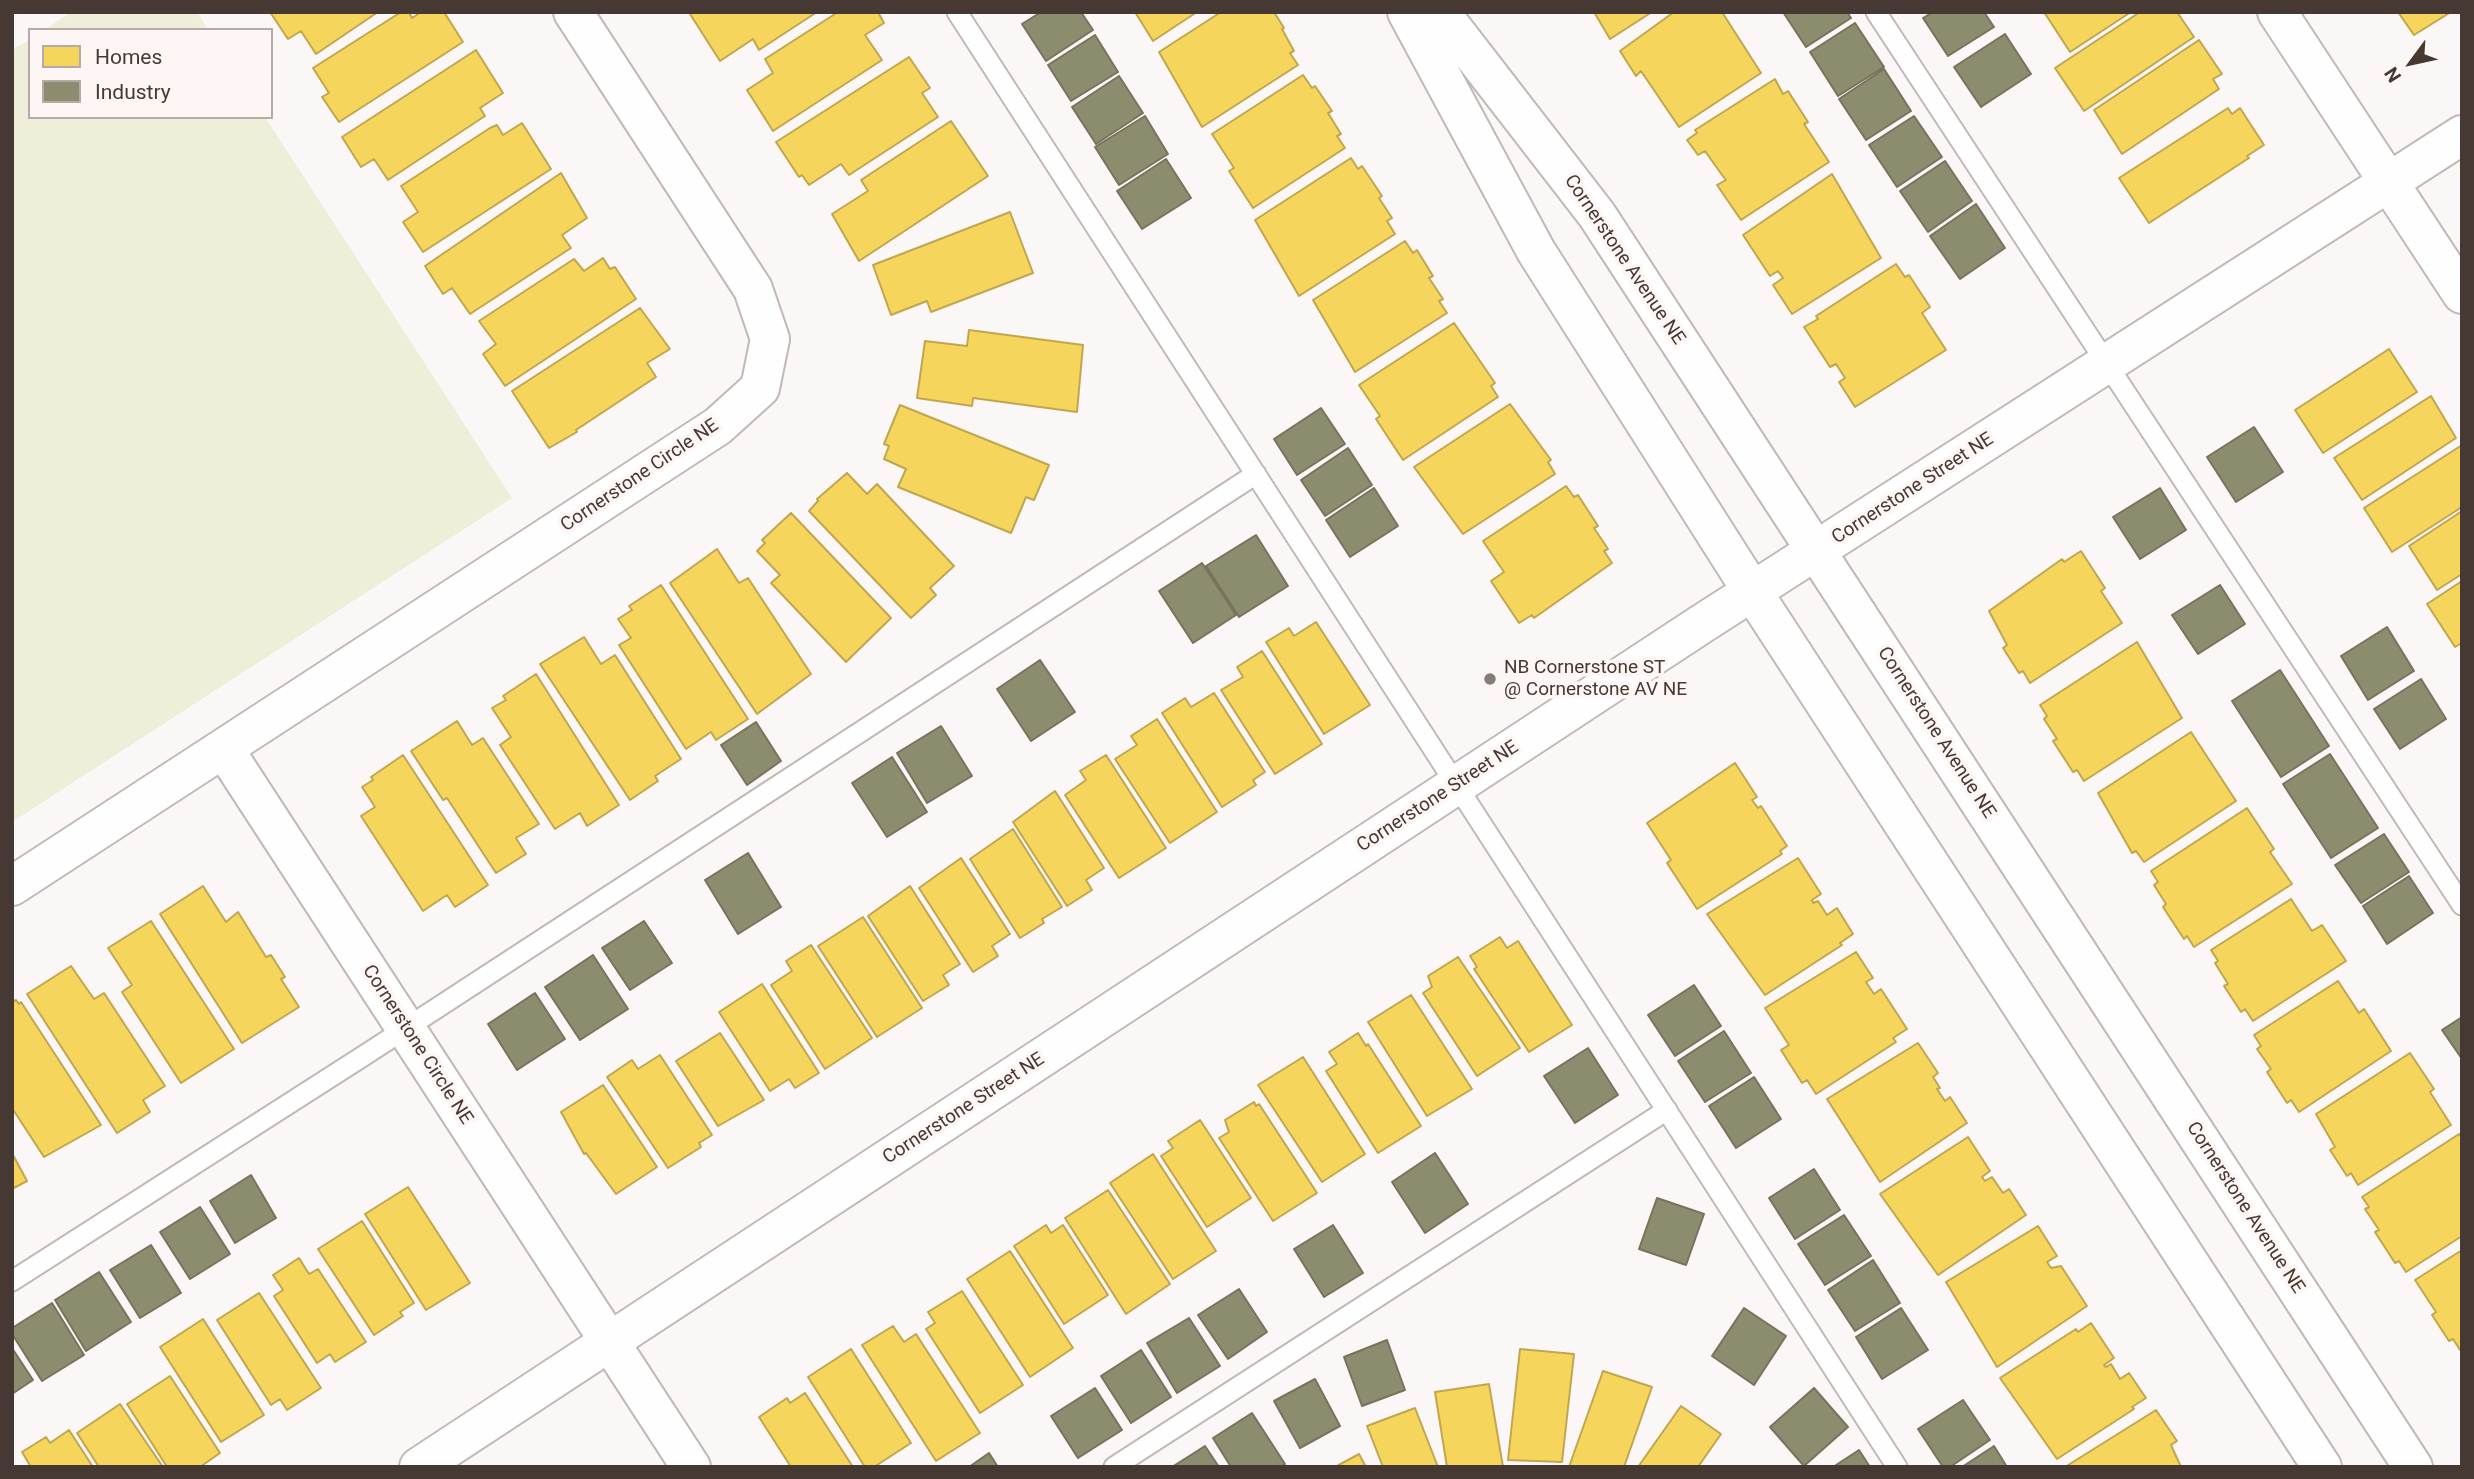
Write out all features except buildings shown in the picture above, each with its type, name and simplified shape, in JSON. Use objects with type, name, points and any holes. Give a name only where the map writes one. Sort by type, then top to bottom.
[{"type":"street","name":"Cornerstone Circle NE","points":[[12,886],[718,426],[760,388],[770,339],[752,289],[573,12]]},
{"type":"street","points":[[1407,12],[1536,251],[1752,591],[2322,1467]]},
{"type":"street","name":"Cornerstone Avenue NE","points":[[1440,12],[1597,215],[1818,550],[2413,1467]]},
{"type":"street","points":[[2277,12],[2462,294]]},
{"type":"street","name":"Cornerstone Street NE","points":[[418,1467],[1752,591],[2462,135]]},
{"type":"street","name":"Cornerstone Circle NE","points":[[224,749],[691,1467]]},
{"type":"lane","points":[[957,12],[1896,1467]]},
{"type":"lane","points":[[1875,12],[2462,905]]},
{"type":"lane","points":[[12,1281],[1256,474]]},
{"type":"lane","points":[[1115,1467],[1667,1110]]},
{"type":"green space","points":[[71,12],[197,12],[207,28],[47,28]]},
{"type":"green space","points":[[28,40],[28,119],[266,119],[512,498],[12,822],[12,50]]},
{"type":"place","name":"NB Cornerstone ST @ Cornerstone AV NE","points":[[1490,679]]}]
